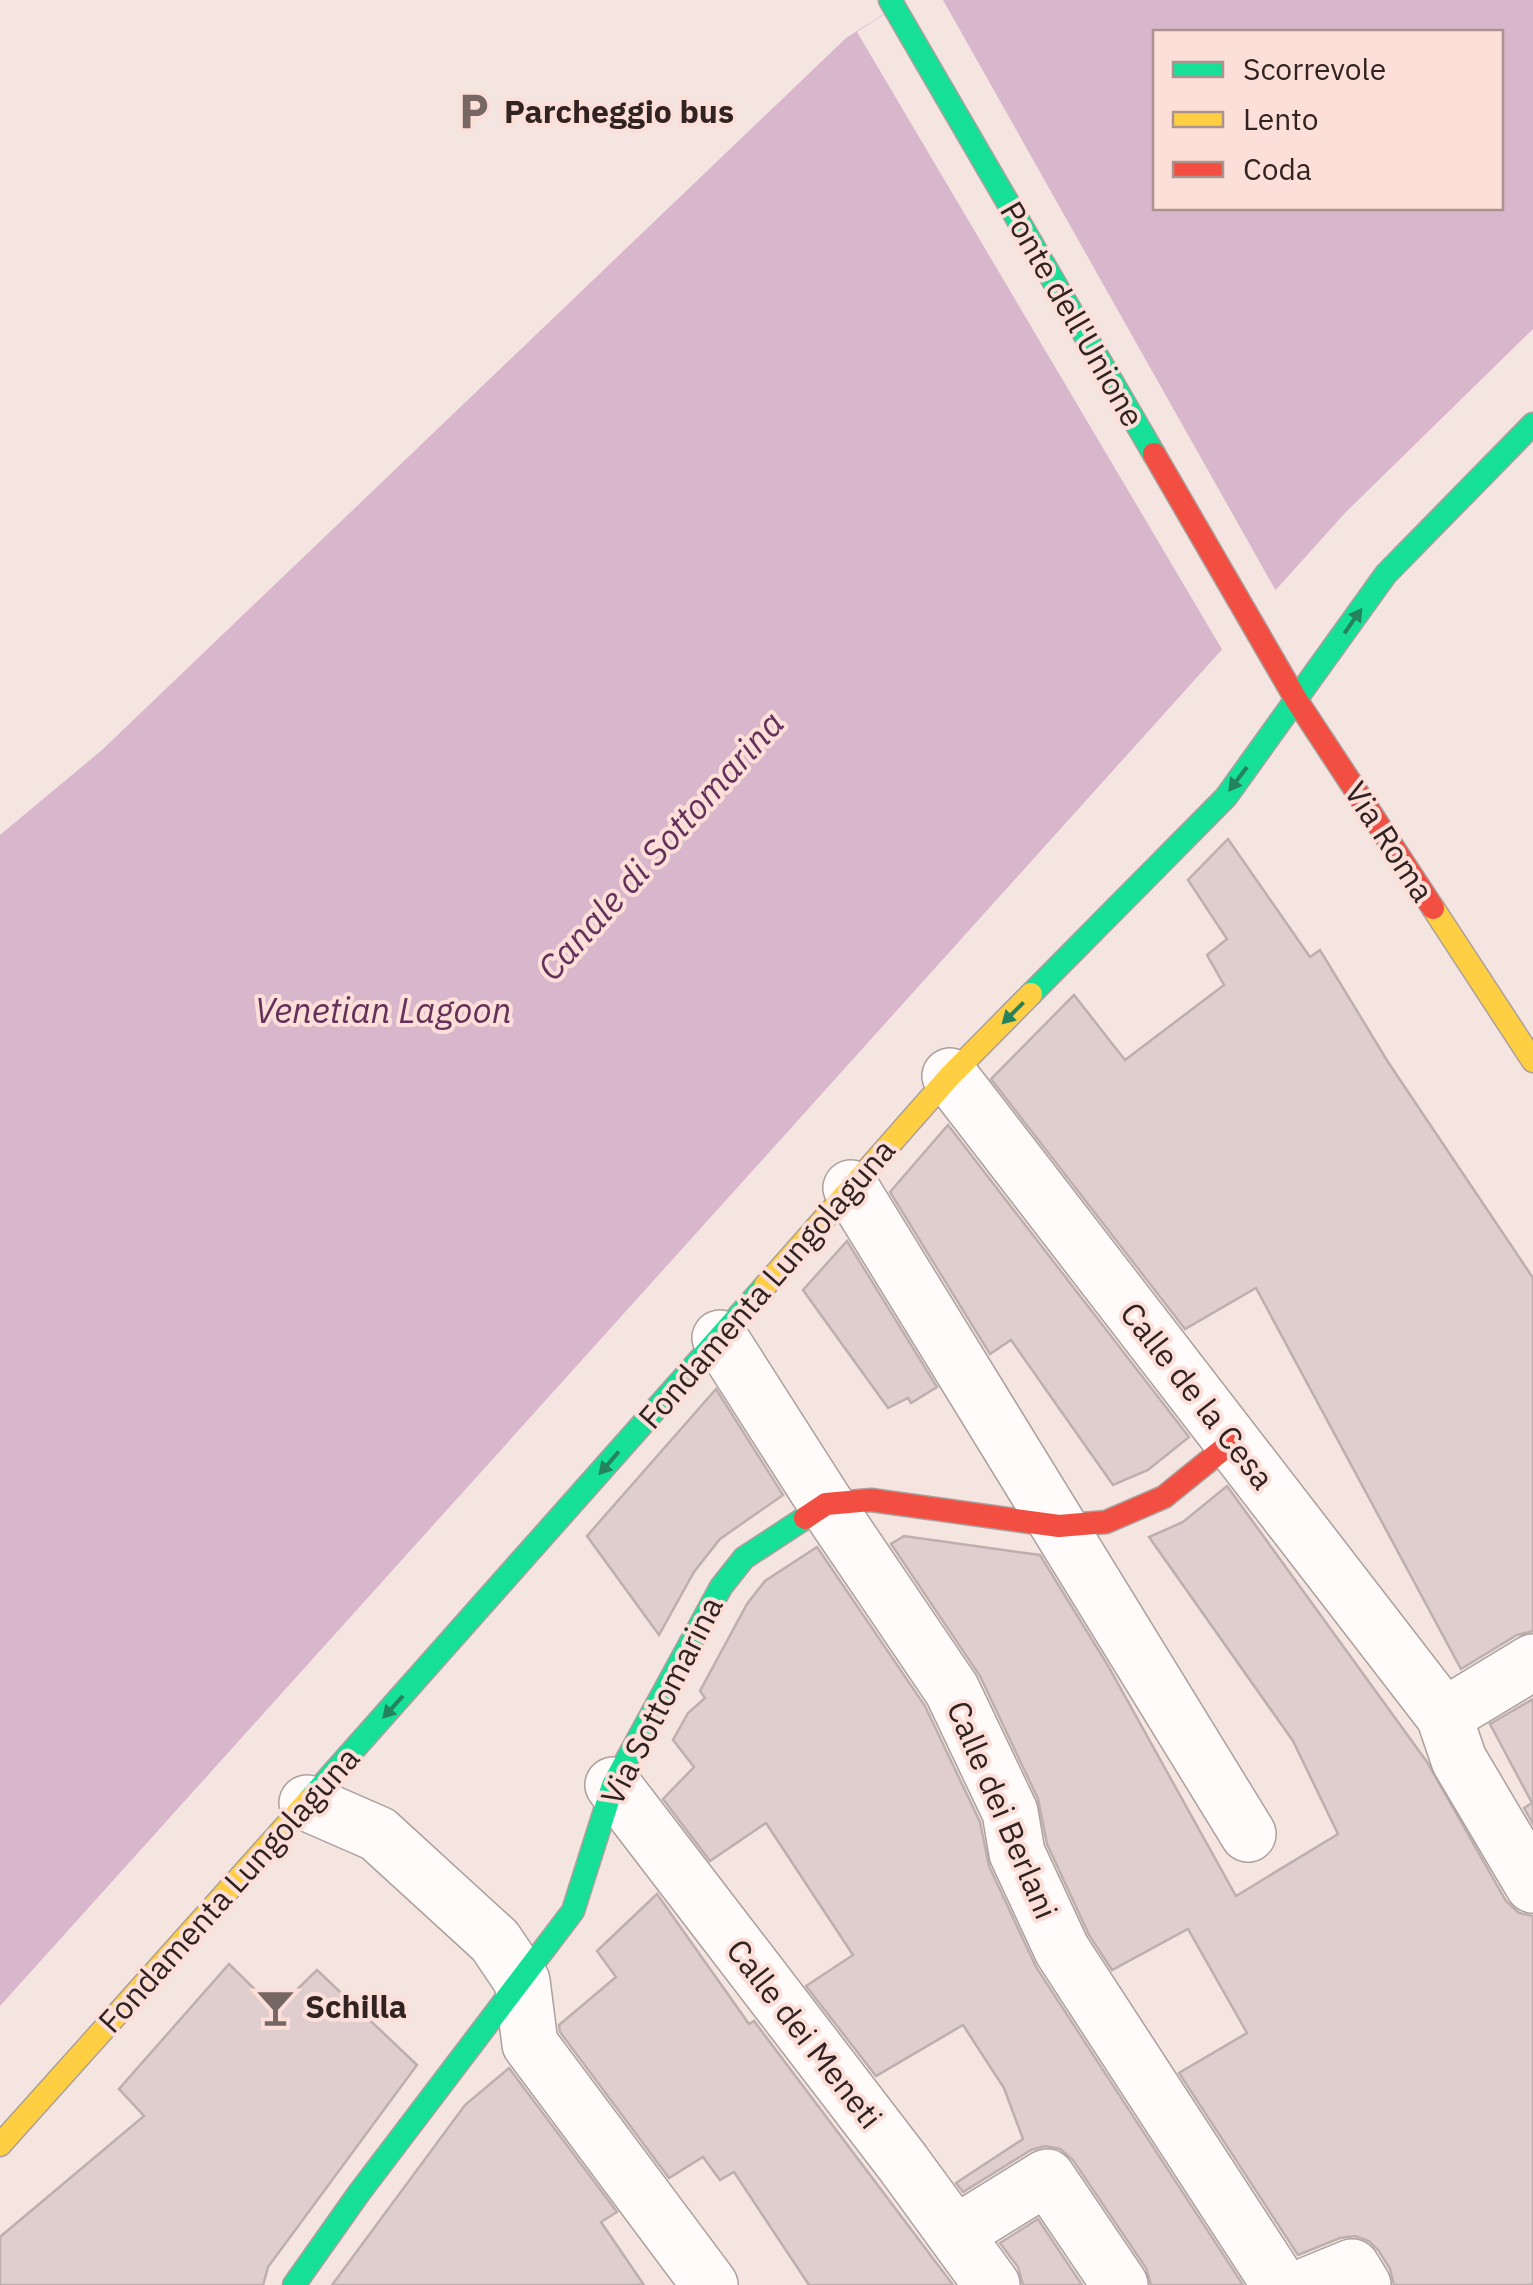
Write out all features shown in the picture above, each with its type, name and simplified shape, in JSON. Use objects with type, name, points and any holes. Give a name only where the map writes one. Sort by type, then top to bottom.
[{"type":"street","name":"Ponte dell'Unione","points":[[892,4],[1250,621]]},
{"type":"street","name":"Fondamenta Lungolaguna","points":[[0,2145],[950,1076],[1226,796],[1386,574],[1533,424]]},
{"type":"street","name":"Via Roma","points":[[1250,621],[1297,701],[1533,1061]]},
{"type":"street","name":"Calle de la Cesa","points":[[950,1076],[1444,1716],[1459,1760],[1533,1885]]},
{"type":"street","points":[[852,1188],[1248,1834]]},
{"type":"street","name":"Calle dei Berlani","points":[[720,1338],[952,1690],[1010,1812],[1017,1853],[1062,1950],[1280,2285]]},
{"type":"street","name":"Via Sottomarina","points":[[294,2285],[573,1911],[613,1785],[721,1588],[744,1558],[826,1504],[871,1500],[1059,1526],[1106,1522],[1164,1497],[1232,1442]]},
{"type":"street","points":[[1444,1716],[1533,1662]]},
{"type":"street","name":"Calle dei Meneti","points":[[613,1785],[992,2285]]},
{"type":"street","points":[[307,1803],[378,1834],[496,1941],[522,1981],[530,2044],[710,2285]]},
{"type":"street","points":[[955,2234],[1047,2176],[1120,2285]]},
{"type":"street","points":[[1308,2285],[1352,2267],[1363,2285]]},
{"type":"water","name":"Venetian Lagoon","points":[[906,0],[1533,0],[1533,329],[1345,513],[0,2006],[0,835],[102,750],[846,38]]},
{"type":"pier","points":[[906,0],[943,0],[1276,591],[1223,651],[857,32]]},
{"type":"building","points":[[1228,839],[1310,957],[1320,950],[1388,1062],[1533,1278],[1533,1631],[1517,1635],[1461,1669],[1256,1288],[1185,1329],[991,1079],[1074,995],[1125,1060],[1224,985],[1207,955],[1227,939],[1188,880]]},
{"type":"building","points":[[948,1125],[1189,1437],[1148,1470],[1113,1485],[1011,1340],[990,1354],[890,1192]]},
{"type":"building","points":[[847,1241],[937,1387],[911,1403],[908,1398],[888,1408],[803,1290]]},
{"type":"building","points":[[716,1389],[783,1495],[720,1539],[694,1572],[659,1635],[587,1536]]},
{"type":"building","points":[[1227,1486],[1427,1762],[1506,1901],[1519,1913],[1533,1916],[1533,2285],[1394,2285],[1379,2251],[1369,2241],[1355,2236],[1298,2255],[1179,2073],[1247,2033],[1188,1929],[1112,1970],[1089,1935],[1047,1844],[1038,1799],[980,1676],[891,1544],[904,1536],[1040,1555],[1107,1664],[1236,1896],[1338,1834],[1293,1741],[1149,1537],[1183,1522]]},
{"type":"building","points":[[817,1547],[925,1706],[980,1822],[989,1866],[1036,1967],[1243,2285],[1151,2285],[1146,2268],[1073,2160],[1060,2149],[1045,2146],[1031,2150],[963,2192],[956,2183],[1023,2139],[1004,2088],[963,2025],[876,2076],[806,1986],[853,1955],[766,1823],[710,1861],[663,1799],[694,1767],[673,1740],[688,1713],[705,1698],[700,1691],[747,1604],[765,1581]]},
{"type":"building","points":[[1533,1699],[1533,1824],[1524,1808],[1532,1803],[1490,1724]]},
{"type":"building","points":[[657,1894],[749,2024],[754,2021],[953,2285],[809,2285],[734,2172],[720,2180],[703,2157],[669,2178],[560,2032],[559,2025],[616,1977],[597,1951]]},
{"type":"building","points":[[229,1964],[276,2010],[317,1970],[417,2065],[268,2267],[263,2285],[0,2285],[0,2237],[144,2116],[119,2089]]},
{"type":"building","points":[[509,2068],[617,2212],[601,2222],[644,2285],[332,2285],[465,2105]]},
{"type":"building","points":[[1038,2219],[1082,2285],[1023,2285],[1018,2267],[1000,2243]]},
{"type":"traffic: fast","points":[[890,0],[1154,454]]},
{"type":"traffic: fast","points":[[1031,994],[1226,797],[1386,574],[1533,424]]},
{"type":"traffic: fast","points":[[309,1800],[765,1286]]},
{"type":"traffic: fast","points":[[294,2285],[573,1911],[613,1785],[721,1587],[744,1558],[805,1518]]},
{"type":"traffic: slow","points":[[1433,908],[1533,1061]]},
{"type":"traffic: slow","points":[[765,1286],[950,1076],[1031,994]]},
{"type":"traffic: slow","points":[[0,2145],[309,1800]]},
{"type":"traffic: jam","points":[[1154,454],[1297,701],[1433,908]]},
{"type":"traffic: jam","points":[[805,1518],[826,1504],[871,1500],[1059,1526],[1106,1522],[1164,1497],[1232,1442]]},
{"type":"place","name":"Parcheggio bus","points":[[474,112]]},
{"type":"place","name":"Schilla","points":[[275,2007]]},
{"type":"water label","name":"Canale di Sottomarina","points":[[661,846]]}]
